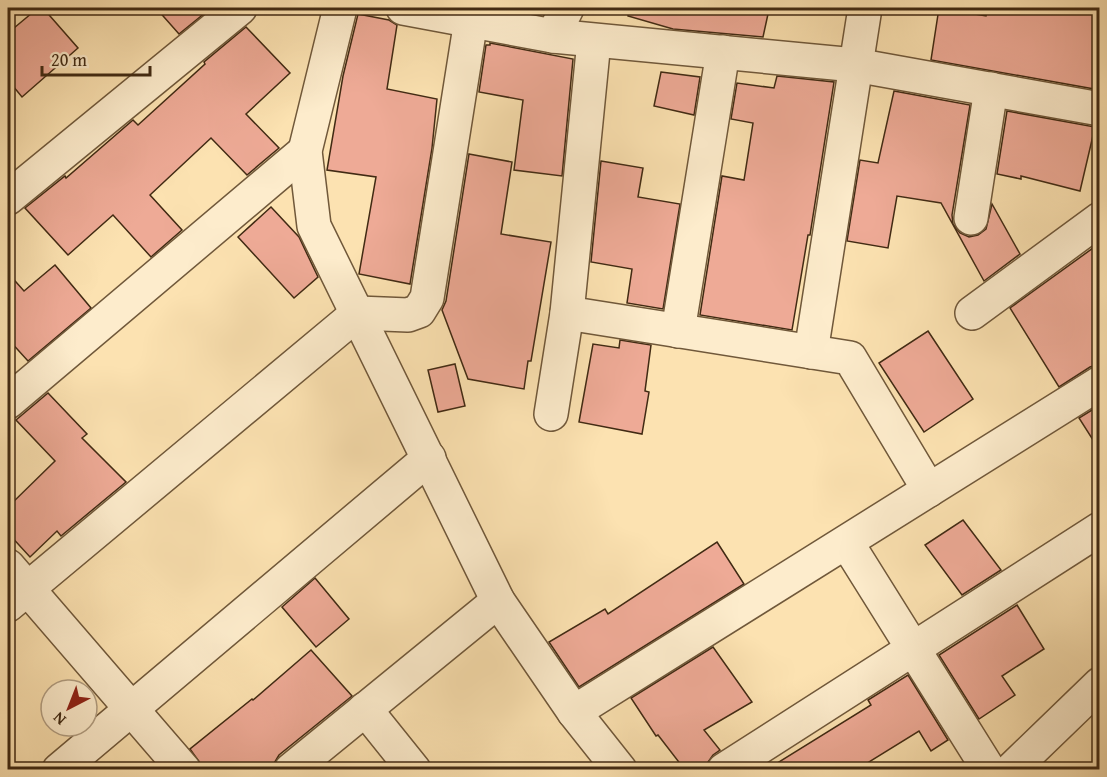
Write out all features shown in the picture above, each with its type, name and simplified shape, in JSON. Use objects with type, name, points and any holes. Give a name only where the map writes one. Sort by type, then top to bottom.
[{"type":"street","points":[[8,198],[240,8]]},
{"type":"street","points":[[340,8],[304,151],[314,226],[498,601],[574,712],[620,770]]},
{"type":"street","points":[[414,8],[471,20],[560,22],[594,41],[855,65],[1100,109]]},
{"type":"street","points":[[811,352],[865,8]]},
{"type":"street","points":[[184,770],[131,709],[14,586],[358,313],[408,315],[419,311],[427,298],[471,20]]},
{"type":"street","points":[[551,414],[567,313],[594,41]]},
{"type":"street","points":[[678,331],[723,52]]},
{"type":"street","points":[[971,218],[990,89]]},
{"type":"street","points":[[8,402],[304,151]]},
{"type":"street","points":[[972,313],[1100,219]]},
{"type":"street","points":[[567,313],[850,358],[929,490]]},
{"type":"street","points":[[574,712],[1100,383]]},
{"type":"street","points":[[59,770],[429,458]]},
{"type":"street","points":[[724,770],[1100,529]]},
{"type":"street","points":[[847,543],[989,770]]},
{"type":"street","points":[[291,770],[498,601]]},
{"type":"street","points":[[1011,770],[1100,684]]},
{"type":"street","points":[[365,709],[414,770]]},
{"type":"building","points":[[38,8],[43,8],[78,48],[22,97],[8,80],[8,33]]},
{"type":"building","points":[[156,8],[211,8],[179,34]]},
{"type":"building","points":[[629,8],[729,8],[768,14],[763,37],[673,29],[628,16]]},
{"type":"building","points":[[939,8],[986,16],[988,8],[1100,8],[1100,90],[931,60]]},
{"type":"building","points":[[358,14],[389,20],[397,25],[387,89],[437,99],[432,148],[410,284],[359,274],[376,177],[327,170],[343,76]]},
{"type":"building","points":[[246,27],[290,73],[246,114],[279,148],[247,175],[211,138],[150,195],[182,230],[151,257],[113,215],[68,255],[25,208],[65,176],[66,178],[133,120],[138,125],[205,64],[204,62]]},
{"type":"building","points":[[490,43],[573,59],[562,176],[514,170],[523,100],[479,92],[486,45]]},
{"type":"building","points":[[661,72],[700,77],[694,115],[654,106]]},
{"type":"building","points":[[777,76],[834,82],[810,235],[808,235],[792,330],[700,315],[722,176],[744,180],[753,123],[731,119],[737,83],[774,88]]},
{"type":"building","points":[[894,91],[970,105],[952,215],[953,224],[960,233],[969,237],[978,235],[986,229],[992,204],[1020,254],[984,281],[941,203],[897,196],[888,248],[847,241],[860,160],[878,163]]},
{"type":"building","points":[[1007,111],[1095,127],[1080,191],[1021,176],[1021,179],[997,174]]},
{"type":"building","points":[[469,154],[512,162],[501,234],[551,242],[531,361],[528,361],[524,389],[468,379],[442,310],[446,301]]},
{"type":"building","points":[[601,161],[643,168],[638,197],[680,204],[663,309],[627,303],[632,269],[591,262]]},
{"type":"building","points":[[271,207],[299,237],[318,277],[294,298],[238,237]]},
{"type":"building","points":[[1100,243],[1100,364],[1090,367],[1059,387],[1010,308]]},
{"type":"building","points":[[55,265],[91,308],[28,361],[8,339],[8,273],[24,291]]},
{"type":"building","points":[[928,331],[973,399],[924,432],[879,363]]},
{"type":"building","points":[[620,340],[651,345],[645,391],[649,392],[642,434],[579,422],[593,344],[619,348]]},
{"type":"building","points":[[455,364],[465,406],[438,412],[428,370]]},
{"type":"building","points":[[48,393],[87,434],[82,438],[126,482],[61,536],[57,531],[30,557],[8,533],[8,507],[55,461],[16,420]]},
{"type":"building","points":[[1100,405],[1100,451],[1079,418]]},
{"type":"building","points":[[963,520],[1001,570],[962,595],[925,545]]},
{"type":"building","points":[[717,542],[744,584],[579,687],[549,642],[605,609],[608,614]]},
{"type":"building","points":[[315,578],[349,619],[316,647],[282,607]]},
{"type":"building","points":[[1017,605],[1044,649],[1002,676],[1015,695],[979,719],[939,655]]},
{"type":"building","points":[[713,647],[752,702],[704,730],[720,750],[701,770],[685,770],[658,735],[656,736],[631,698]]},
{"type":"building","points":[[311,650],[352,696],[279,755],[270,770],[205,770],[190,749],[253,700]]},
{"type":"building","points":[[908,675],[948,740],[931,751],[919,731],[856,770],[766,770],[871,705],[868,700]]}]
